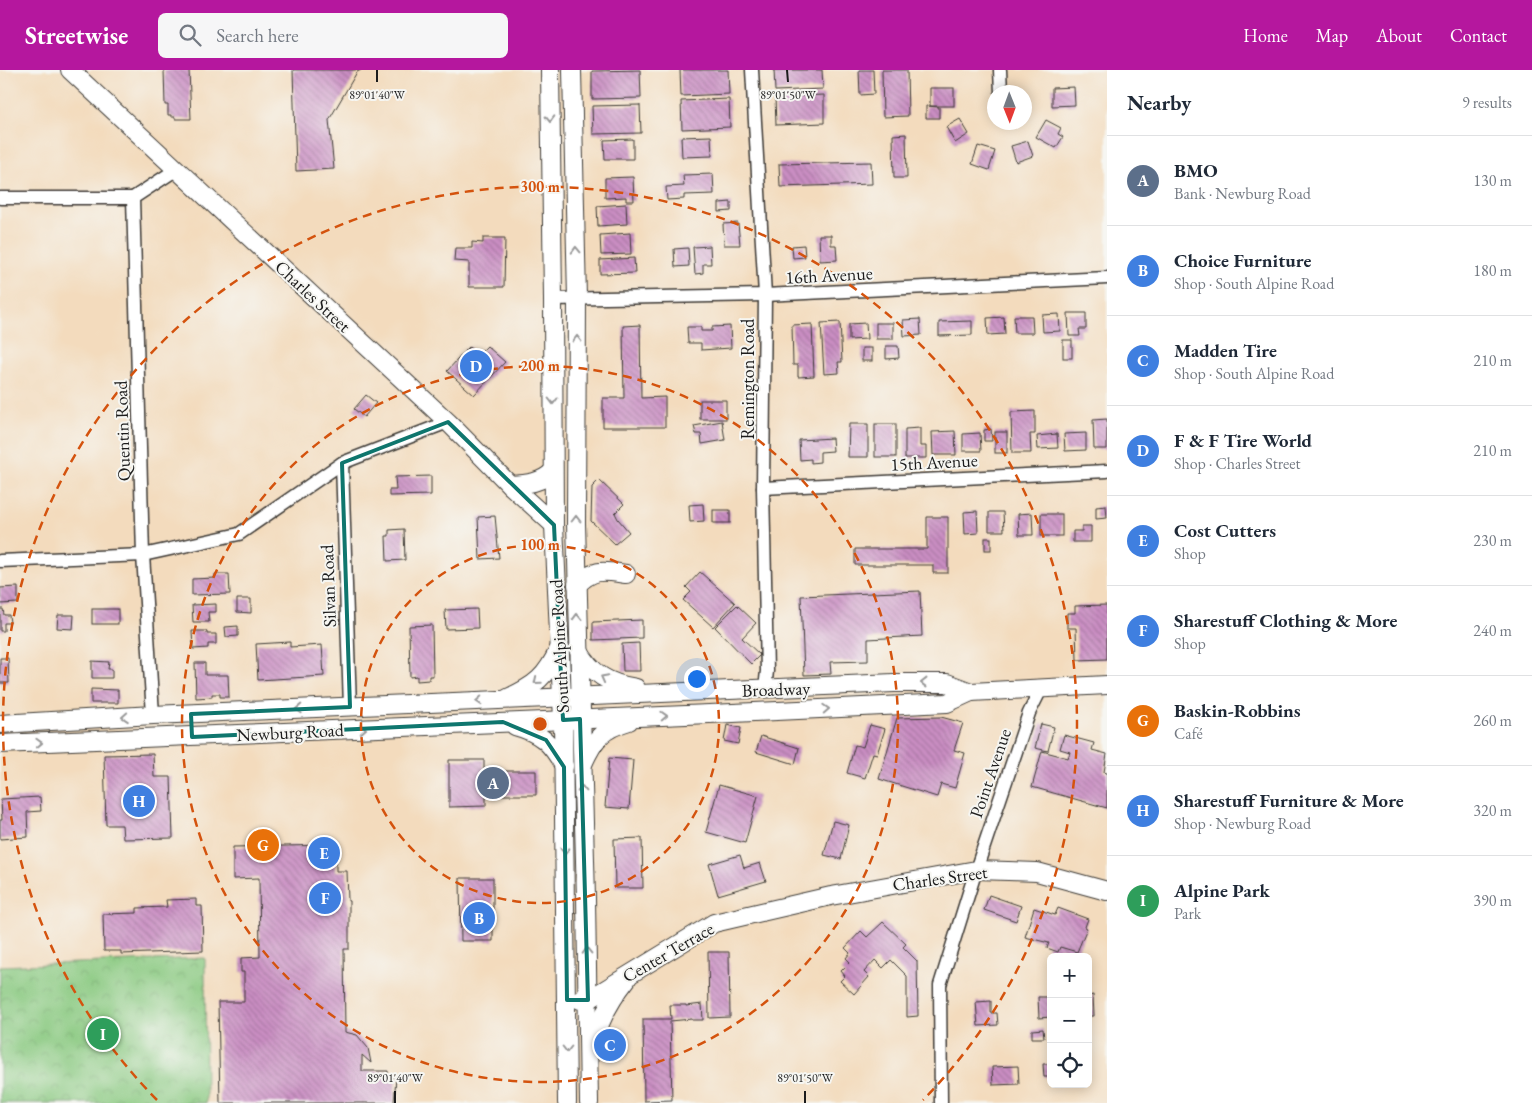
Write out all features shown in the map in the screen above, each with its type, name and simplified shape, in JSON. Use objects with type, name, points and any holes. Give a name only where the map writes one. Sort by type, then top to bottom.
[{"type":"main road","name":"Charles Street","points":[[70,70],[448,422],[510,485],[554,525]]},
{"type":"main road","name":"South Alpine Road","points":[[550,70],[554,525],[560,648],[571,697],[572,719],[582,766],[589,1103]]},
{"type":"main road","name":"South Alpine Road","points":[[571,697],[578,648],[576,523],[577,299],[572,70]]},
{"type":"main road","points":[[510,485],[539,481],[547,478],[554,471]]},
{"type":"main road","points":[[577,585],[586,576],[595,572],[626,574]]},
{"type":"main road","points":[[502,700],[538,682],[550,668],[560,648]]},
{"type":"main road","points":[[578,648],[585,662],[597,675],[632,688],[668,693]]},
{"type":"main road","name":"Broadway","points":[[571,697],[894,683],[947,683],[971,692]]},
{"type":"main road","name":"Broadway","points":[[572,719],[947,703],[971,692],[1107,685]]},
{"type":"main road","name":"Newburg Road","points":[[0,724],[153,715],[571,697]]},
{"type":"main road","points":[[192,714],[192,737]]},
{"type":"main road","points":[[582,766],[590,746],[602,733],[616,725],[642,717]]},
{"type":"main road","name":"South Alpine Road","points":[[567,1103],[564,767],[572,719]]},
{"type":"main road","name":"Newburg Road","points":[[0,744],[572,719]]},
{"type":"main road","points":[[503,722],[532,731],[546,740],[564,767]]},
{"type":"main road","name":"Charles Street","points":[[831,896],[976,870],[1037,872],[1107,891]]},
{"type":"main road","name":"Center Terrace","points":[[588,1000],[714,923],[831,896]]},
{"type":"main road","points":[[588,1061],[596,1033],[607,1009],[632,973]]},
{"type":"main road","points":[[566,1000],[588,1000]]},
{"type":"street","name":"Remington Road","points":[[752,70],[765,295],[764,488],[767,671],[765,689]]},
{"type":"street","points":[[1000,70],[1001,85]]},
{"type":"street","points":[[0,198],[133,198],[177,169]]},
{"type":"street","name":"Quentin Road","points":[[133,198],[143,555],[153,715]]},
{"type":"street","name":"16th Avenue","points":[[553,299],[765,295],[1107,278]]},
{"type":"street","points":[[0,561],[143,555],[239,534],[342,463],[448,422]]},
{"type":"street","name":"Silvan Road","points":[[342,463],[350,707]]},
{"type":"street","name":"15th Avenue","points":[[764,488],[1107,471]]},
{"type":"street","name":"Point Avenue","points":[[940,1103],[940,985],[976,870],[1029,713],[1041,689]]},
{"type":"highlighted area","points":[[448,422],[554,525],[563,720],[580,719],[588,1000],[567,1000],[564,767],[546,740],[503,722],[192,737],[191,714],[350,707],[342,463]]},
{"type":"green space","points":[[205,958],[206,1103],[0,1103],[0,966]]},
{"type":"building","points":[[164,70],[189,70],[191,119],[175,119],[175,117],[168,115],[168,105],[165,105]]},
{"type":"building","points":[[293,70],[361,70],[357,72],[329,120],[334,169],[296,171]]},
{"type":"building","points":[[640,70],[641,98],[592,99],[592,71]]},
{"type":"building","points":[[680,70],[728,70],[729,94],[681,96]]},
{"type":"building","points":[[774,70],[822,70],[823,89],[775,91]]},
{"type":"building","points":[[859,70],[873,70],[874,94],[860,95]]},
{"type":"building","points":[[882,70],[907,70],[908,116],[883,117]]},
{"type":"building","points":[[1074,87],[1075,105],[1052,106],[1052,88]]},
{"type":"building","points":[[930,88],[954,88],[954,106],[930,106]]},
{"type":"building","points":[[824,95],[824,123],[776,125],[775,97]]},
{"type":"building","points":[[729,99],[730,127],[682,129],[681,101]]},
{"type":"building","points":[[640,105],[641,133],[593,134],[592,106]]},
{"type":"building","points":[[926,106],[939,107],[939,118],[926,118]]},
{"type":"building","points":[[960,119],[969,134],[955,143],[946,127]]},
{"type":"building","points":[[1046,120],[1061,128],[1058,134],[1063,137],[1056,148],[1036,137]]},
{"type":"building","points":[[906,134],[907,178],[894,178],[893,135]]},
{"type":"building","points":[[711,136],[712,156],[682,157],[681,137]]},
{"type":"building","points":[[633,139],[633,159],[605,159],[604,140]]},
{"type":"building","points":[[1028,141],[1033,156],[1016,162],[1011,146]]},
{"type":"building","points":[[978,146],[995,151],[989,170],[972,164]]},
{"type":"building","points":[[871,162],[872,184],[780,187],[779,164]]},
{"type":"building","points":[[713,174],[714,194],[684,195],[684,199],[667,200],[666,187],[684,186],[683,175]]},
{"type":"building","points":[[633,177],[634,201],[626,201],[626,197],[605,198],[605,178]]},
{"type":"building","points":[[731,202],[731,211],[719,212],[719,203]]},
{"type":"building","points":[[626,204],[627,224],[598,226],[597,206]]},
{"type":"building","points":[[738,223],[740,245],[724,245],[723,224]]},
{"type":"building","points":[[630,233],[631,254],[601,255],[600,235]]},
{"type":"building","points":[[819,235],[831,235],[831,245],[836,245],[837,260],[820,261]]},
{"type":"building","points":[[483,238],[505,238],[504,287],[469,287],[469,262],[454,261],[455,248],[472,248],[472,242],[483,243]]},
{"type":"building","points":[[804,245],[805,257],[793,258],[792,246]]},
{"type":"building","points":[[710,246],[711,264],[703,264],[703,273],[695,274],[693,247]]},
{"type":"building","points":[[688,248],[689,266],[675,267],[674,249]]},
{"type":"building","points":[[634,258],[635,273],[600,274],[600,260]]},
{"type":"building","points":[[1068,313],[1086,313],[1086,329],[1079,329],[1080,336],[1069,336]]},
{"type":"building","points":[[1059,314],[1060,331],[1043,332],[1042,315]]},
{"type":"building","points":[[1014,316],[1032,316],[1033,333],[1015,333]]},
{"type":"building","points":[[1004,317],[1005,334],[988,335],[987,318]]},
{"type":"building","points":[[920,319],[921,335],[904,336],[903,320]]},
{"type":"building","points":[[972,321],[972,335],[939,336],[939,322]]},
{"type":"building","points":[[840,322],[842,362],[838,362],[839,373],[824,374],[821,323]]},
{"type":"building","points":[[866,323],[867,339],[849,340],[849,324]]},
{"type":"building","points":[[876,323],[893,323],[893,339],[876,339]]},
{"type":"building","points":[[812,324],[814,376],[798,377],[798,365],[793,365],[792,325]]},
{"type":"building","points":[[640,325],[641,398],[665,397],[665,427],[603,427],[603,398],[624,398],[623,326]]},
{"type":"building","points":[[730,326],[731,348],[701,350],[701,343],[688,343],[687,327],[701,327],[701,331],[712,331],[712,327]]},
{"type":"building","points":[[1063,340],[1072,340],[1072,358],[1063,358]]},
{"type":"building","points":[[487,346],[505,362],[474,395],[447,371],[469,347],[478,355]]},
{"type":"building","points":[[886,346],[898,346],[899,358],[886,359]]},
{"type":"building","points":[[862,348],[872,348],[872,361],[862,361]]},
{"type":"building","points":[[366,395],[376,403],[364,417],[354,409]]},
{"type":"building","points":[[700,400],[726,400],[726,419],[700,419]]},
{"type":"building","points":[[1035,411],[1035,434],[1030,434],[1031,453],[1012,453],[1011,412]]},
{"type":"building","points":[[1107,419],[1107,449],[1094,449],[1093,420]]},
{"type":"building","points":[[722,421],[725,440],[702,444],[701,434],[696,434],[694,426]]},
{"type":"building","points":[[849,424],[868,424],[868,457],[848,457]]},
{"type":"building","points":[[875,424],[896,424],[896,457],[875,457]]},
{"type":"building","points":[[920,428],[920,446],[926,446],[926,458],[905,458],[905,429]]},
{"type":"building","points":[[991,429],[992,441],[984,441],[984,430]]},
{"type":"building","points":[[955,431],[956,455],[933,455],[932,432]]},
{"type":"building","points":[[995,432],[1007,432],[1007,453],[995,453]]},
{"type":"building","points":[[980,433],[981,451],[963,451],[963,434]]},
{"type":"building","points":[[1086,433],[1086,450],[1065,451],[1064,434]]},
{"type":"building","points":[[1057,434],[1058,448],[1038,449],[1037,436]]},
{"type":"building","points":[[832,438],[833,451],[820,452],[820,462],[811,463],[811,459],[800,460],[799,440]]},
{"type":"building","points":[[431,476],[431,495],[389,496],[389,490],[396,490],[395,477]]},
{"type":"building","points":[[599,480],[624,504],[615,513],[629,532],[615,544],[591,521],[592,487]]},
{"type":"building","points":[[703,504],[704,521],[690,522],[689,505]]},
{"type":"building","points":[[1106,506],[1107,518],[1096,519],[1096,507]]},
{"type":"building","points":[[713,510],[730,510],[730,523],[713,523]]},
{"type":"building","points":[[977,511],[978,533],[965,534],[964,512]]},
{"type":"building","points":[[989,512],[1003,512],[1004,531],[989,531]]},
{"type":"building","points":[[1032,513],[1033,535],[1019,535],[1018,514]]},
{"type":"building","points":[[1041,514],[1062,514],[1062,536],[1041,536]]},
{"type":"building","points":[[495,516],[499,558],[480,559],[478,517]]},
{"type":"building","points":[[927,517],[948,517],[948,573],[933,573],[933,565],[855,565],[855,549],[927,549]]},
{"type":"building","points":[[1082,526],[1091,526],[1091,542],[1073,542],[1073,531],[1082,531]]},
{"type":"building","points":[[404,529],[405,560],[387,561],[386,536],[389,536],[389,530]]},
{"type":"building","points":[[985,538],[991,538],[991,550],[985,550]]},
{"type":"building","points":[[700,572],[735,603],[713,627],[683,600],[691,592],[686,587]]},
{"type":"building","points":[[215,574],[229,574],[230,594],[192,595],[192,579],[215,578]]},
{"type":"building","points":[[18,587],[18,603],[0,604],[0,588]]},
{"type":"building","points":[[920,591],[922,636],[868,639],[868,661],[830,662],[831,674],[804,675],[801,596]]},
{"type":"building","points":[[237,599],[251,599],[251,613],[237,612]]},
{"type":"building","points":[[216,604],[216,612],[208,612],[209,622],[193,622],[192,605]]},
{"type":"building","points":[[737,605],[756,623],[742,638],[760,655],[751,664],[715,627]]},
{"type":"building","points":[[1107,605],[1107,659],[1077,660],[1076,628],[1067,628],[1067,613],[1075,613],[1075,606]]},
{"type":"building","points":[[0,609],[3,609],[4,615],[9,615],[10,623],[4,623],[4,631],[0,631]]},
{"type":"building","points":[[92,609],[118,609],[118,624],[92,624]]},
{"type":"building","points":[[477,609],[478,628],[446,629],[445,610]]},
{"type":"building","points":[[58,615],[74,615],[73,629],[57,628]]},
{"type":"building","points":[[642,620],[642,638],[593,640],[593,622]]},
{"type":"building","points":[[432,625],[433,676],[429,676],[429,680],[417,681],[417,676],[410,677],[409,626]]},
{"type":"building","points":[[238,626],[238,636],[226,637],[225,627]]},
{"type":"building","points":[[192,631],[207,631],[207,634],[216,634],[216,644],[208,644],[208,648],[193,649]]},
{"type":"building","points":[[290,642],[290,647],[322,645],[324,676],[258,680],[256,644]]},
{"type":"building","points":[[639,643],[640,671],[623,671],[622,644]]},
{"type":"building","points":[[0,658],[8,658],[9,683],[0,683]]},
{"type":"building","points":[[92,661],[109,662],[108,669],[112,669],[112,678],[92,678]]},
{"type":"building","points":[[195,663],[205,663],[205,675],[228,675],[229,697],[220,697],[220,694],[212,694],[212,697],[196,698]]},
{"type":"building","points":[[91,689],[118,690],[118,703],[91,703]]},
{"type":"building","points":[[941,717],[963,723],[954,750],[965,753],[955,788],[941,784],[937,797],[879,779],[897,718]]},
{"type":"building","points":[[1041,724],[1054,727],[1048,751],[1035,748]]},
{"type":"building","points":[[727,725],[741,728],[738,744],[724,741]]},
{"type":"building","points":[[870,725],[885,729],[877,754],[873,753],[865,778],[847,773],[855,745],[863,747]]},
{"type":"building","points":[[1064,735],[1094,743],[1092,750],[1107,754],[1104,772],[1107,773],[1107,808],[1032,787],[1042,751],[1068,758],[1070,752],[1060,749]]},
{"type":"building","points":[[761,736],[799,748],[795,764],[756,752]]},
{"type":"building","points":[[153,754],[154,777],[171,777],[173,838],[123,839],[122,825],[106,825],[104,755]]},
{"type":"building","points":[[609,758],[633,760],[629,809],[605,807]]},
{"type":"building","points":[[449,760],[484,760],[484,771],[536,771],[536,795],[486,795],[486,806],[449,807]]},
{"type":"building","points":[[719,785],[758,796],[745,843],[706,832]]},
{"type":"building","points":[[40,797],[41,811],[27,812],[28,837],[0,839],[0,820],[2,820],[1,799]]},
{"type":"building","points":[[833,821],[849,825],[841,859],[824,855]]},
{"type":"building","points":[[642,838],[643,888],[615,888],[614,839]]},
{"type":"building","points":[[336,845],[336,871],[347,871],[349,901],[349,949],[344,949],[345,1032],[357,1035],[368,1048],[371,1063],[362,1055],[362,1071],[388,1071],[388,1077],[396,1077],[394,1103],[220,1103],[218,1002],[244,1002],[244,972],[241,972],[241,958],[260,957],[259,878],[233,879],[233,847]]},
{"type":"building","points":[[740,855],[744,868],[760,863],[766,881],[718,895],[709,864]]},
{"type":"building","points":[[460,878],[493,878],[493,941],[461,941]]},
{"type":"building","points":[[989,895],[1021,906],[1016,921],[984,910]]},
{"type":"building","points":[[196,899],[196,906],[202,906],[203,951],[121,954],[121,951],[104,951],[103,914],[137,913],[137,908],[167,907],[166,900]]},
{"type":"building","points":[[1034,908],[1055,915],[1058,908],[1088,919],[1085,927],[1087,928],[1077,952],[1060,947],[1058,952],[1047,948],[1049,943],[1025,937]]},
{"type":"building","points":[[883,922],[906,944],[903,947],[917,961],[918,1016],[907,1017],[907,976],[891,960],[883,968],[875,960],[864,972],[869,977],[854,994],[840,981],[845,976],[841,971],[850,962],[846,958],[850,953],[845,948],[861,931],[867,937]]},
{"type":"building","points":[[708,952],[729,952],[730,1017],[709,1018]]},
{"type":"building","points":[[1093,995],[1094,1016],[1092,1016]]},
{"type":"building","points":[[1038,997],[1047,997],[1047,1017],[1039,1018]]},
{"type":"building","points":[[991,1001],[991,1013],[997,1013],[998,1025],[978,1026],[976,1002]]},
{"type":"building","points":[[702,1004],[703,1020],[670,1021],[672,1100],[644,1101],[643,1019],[671,1019],[670,1005]]},
{"type":"building","points":[[1043,1029],[1044,1038],[1032,1038],[1032,1030]]},
{"type":"building","points":[[1043,1064],[1047,1064],[1047,1077],[1044,1077]]},
{"type":"building","points":[[1018,1066],[1019,1084],[993,1085],[992,1067]]},
{"type":"place","name":"F & F Tire World","points":[[476,366]]},
{"type":"place","name":"BMO","points":[[493,783]]},
{"type":"place","name":"Sharestuff Furniture & More","points":[[139,801]]},
{"type":"place","name":"Baskin-Robbins","points":[[263,845]]},
{"type":"place","name":"Cost Cutters","points":[[324,853]]},
{"type":"place","name":"Sharestuff Clothing & More","points":[[325,898]]},
{"type":"place","name":"Choice Furniture","points":[[479,918]]},
{"type":"place","name":"Alpine Park","points":[[103,1034]]},
{"type":"place","name":"Madden Tire","points":[[610,1045]]}]
